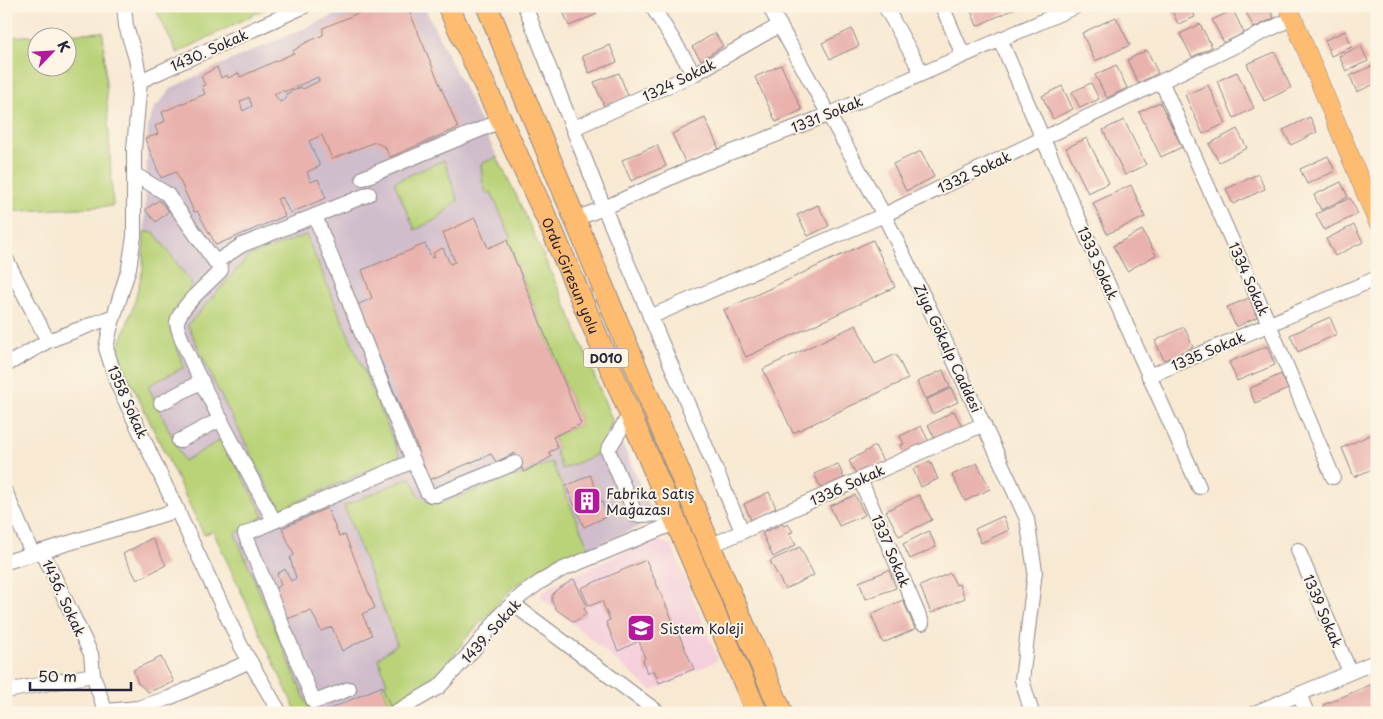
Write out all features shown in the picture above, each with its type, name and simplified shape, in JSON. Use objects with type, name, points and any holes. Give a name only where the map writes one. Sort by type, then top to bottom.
[{"type":"highway","name":"Ordu-Giresun yolu","points":[[448,6],[552,230],[757,713]]},
{"type":"highway","name":"Ordu-Giresun yolu","points":[[486,6],[710,546],[782,713]]},
{"type":"main road","points":[[1291,12],[1377,221]]},
{"type":"street","name":"1358 Sokak","points":[[124,6],[126,26],[136,59],[140,81],[134,149],[134,236],[129,268],[106,348],[117,383],[241,646],[280,713]]},
{"type":"street","name":"1430. Sokak","points":[[140,81],[305,6]]},
{"type":"street","points":[[525,6],[604,208],[742,530]]},
{"type":"street","points":[[652,6],[694,74]]},
{"type":"street","name":"Ziya Gökalp Caddesi","points":[[769,6],[884,215],[1028,520],[1035,571],[1022,680],[1032,713]]},
{"type":"street","points":[[885,6],[922,73]]},
{"type":"street","points":[[942,6],[963,55]]},
{"type":"street","name":"1331 Sokak","points":[[575,219],[604,208],[701,164],[830,114],[1077,6]]},
{"type":"street","name":"1332 Sokak","points":[[650,317],[884,215],[1162,82],[1291,12]]},
{"type":"street","name":"1324 Sokak","points":[[574,128],[694,74],[780,25]]},
{"type":"street","name":"1333 Sokak","points":[[1000,39],[1042,139],[1199,487]]},
{"type":"street","name":"1334 Sokak","points":[[1162,82],[1269,324],[1333,477]]},
{"type":"street","points":[[363,178],[501,120]]},
{"type":"street","points":[[134,174],[167,194],[221,270],[187,305],[177,323],[179,334],[274,521]]},
{"type":"street","points":[[216,262],[242,245],[369,194]]},
{"type":"street","points":[[315,216],[425,489],[431,495],[439,494],[515,463]]},
{"type":"street","points":[[6,259],[48,341]]},
{"type":"street","name":"1335 Sokak","points":[[1149,376],[1377,278]]},
{"type":"street","points":[[6,365],[48,341],[114,316]]},
{"type":"street","points":[[161,403],[202,381]]},
{"type":"street","points":[[630,414],[608,450],[636,515],[675,518]]},
{"type":"street","points":[[179,441],[221,419]]},
{"type":"street","name":"1336 Sokak","points":[[710,546],[742,530],[984,424]]},
{"type":"street","points":[[348,689],[314,702],[245,534],[413,461]]},
{"type":"street","name":"1337 Sokak","points":[[860,479],[922,623]]},
{"type":"street","name":"1436. Sokak","points":[[6,493],[91,654],[93,675],[106,712]]},
{"type":"street","points":[[6,562],[178,510]]},
{"type":"street","name":"1439. Sokak","points":[[394,713],[440,687],[502,614],[540,582],[675,518]]},
{"type":"street","name":"1339 Sokak","points":[[1298,550],[1350,672]]},
{"type":"street","points":[[513,604],[660,713]]},
{"type":"street","points":[[106,712],[138,708],[161,700],[250,660]]},
{"type":"street","points":[[1255,713],[1377,661]]},
{"type":"street","points":[[6,691],[93,675]]},
{"type":"street","points":[[1299,694],[1307,713]]},
{"type":"shaded area","points":[[356,6],[424,6],[517,197],[568,310],[655,519],[515,585],[468,636],[438,676],[393,707],[380,713],[297,713],[213,531],[204,535],[117,353],[134,304],[143,269],[148,125],[154,109],[173,87]]},
{"type":"shaded area","name":"Sistem Koleji","points":[[654,539],[672,546],[718,660],[652,691],[540,596],[551,586]]},
{"type":"green space","points":[[154,6],[271,6],[177,53]]},
{"type":"green space","points":[[103,32],[113,206],[6,212],[6,37],[28,36],[28,78],[78,78],[78,33]]},
{"type":"green space","points":[[497,157],[568,310],[612,420],[603,452],[562,469],[555,450],[558,448],[553,437],[581,424],[507,240],[511,237],[491,192],[486,194],[481,164]]},
{"type":"green space","points":[[444,160],[458,201],[435,220],[415,230],[394,182]]},
{"type":"green space","points":[[144,232],[154,232],[192,284],[170,329],[184,367],[148,386],[184,461],[222,439],[264,516],[235,534],[311,713],[297,713],[213,531],[204,535],[117,353],[134,304],[143,269]]},
{"type":"green space","points":[[306,235],[400,456],[280,510],[214,382],[188,325],[249,256]]},
{"type":"green space","points":[[552,462],[589,549],[515,585],[468,636],[438,676],[391,708],[382,686],[387,683],[378,658],[397,644],[344,506],[411,477],[418,496],[435,505]]},
{"type":"building","points":[[375,6],[407,6],[458,128],[390,157],[385,147],[375,142],[332,159],[322,135],[309,141],[320,166],[307,172],[311,182],[318,179],[326,198],[290,213],[282,197],[277,199],[285,216],[216,245],[197,211],[194,212],[176,172],[161,178],[145,139],[158,134],[155,126],[165,121],[162,112],[205,94],[202,86],[205,85],[201,76],[217,67],[221,78],[227,75],[228,78],[239,73],[240,77],[294,53],[293,51],[305,43],[323,35],[323,28]],"holes":[[[318,77],[319,81],[303,89],[301,87],[286,94],[286,99],[280,102],[274,94],[283,90],[284,92]],[[249,97],[252,106],[243,111],[240,102]]]},
{"type":"building","points":[[561,6],[594,6],[597,14],[569,26]]},
{"type":"building","points":[[969,6],[1020,6],[977,26]]},
{"type":"building","points":[[1170,6],[1191,6],[1195,17],[1178,24]]},
{"type":"building","points":[[1243,6],[1268,6],[1274,18],[1254,28]]},
{"type":"building","points":[[1233,10],[1244,33],[1224,43],[1212,20]]},
{"type":"building","points":[[1116,17],[1130,45],[1095,61],[1082,33]]},
{"type":"building","points":[[1200,24],[1212,47],[1192,57],[1180,34]]},
{"type":"building","points":[[852,29],[859,46],[830,59],[822,43]]},
{"type":"building","points":[[1345,31],[1352,47],[1331,56],[1325,40]]},
{"type":"building","points":[[715,33],[723,46],[701,60],[692,47]]},
{"type":"building","points":[[610,45],[617,62],[589,73],[582,56]]},
{"type":"building","points":[[1361,46],[1368,61],[1346,71],[1339,56]]},
{"type":"building","points":[[1147,50],[1158,73],[1138,83],[1127,60]]},
{"type":"building","points":[[1275,52],[1291,88],[1264,101],[1247,64]]},
{"type":"building","points":[[781,65],[802,110],[776,122],[755,77]]},
{"type":"building","points":[[1116,65],[1127,88],[1107,98],[1095,75]]},
{"type":"building","points":[[1374,65],[1377,70],[1377,83],[1357,92],[1350,76]]},
{"type":"building","points":[[1237,72],[1254,108],[1234,118],[1217,81]]},
{"type":"building","points":[[619,73],[628,96],[604,106],[594,82]]},
{"type":"building","points":[[1091,83],[1099,99],[1080,108],[1072,92]]},
{"type":"building","points":[[1208,85],[1226,123],[1203,134],[1185,95]]},
{"type":"building","points":[[1062,86],[1073,109],[1053,119],[1042,96]]},
{"type":"building","points":[[1160,102],[1182,147],[1161,157],[1139,112]]},
{"type":"building","points":[[1310,117],[1317,132],[1291,145],[1283,130]]},
{"type":"building","points":[[705,118],[719,149],[686,164],[672,134]]},
{"type":"building","points":[[1124,120],[1146,165],[1125,175],[1103,130]]},
{"type":"building","points":[[1237,129],[1247,148],[1219,162],[1209,144]]},
{"type":"building","points":[[1087,138],[1109,183],[1088,193],[1066,148]]},
{"type":"building","points":[[657,145],[666,166],[631,181],[622,160]]},
{"type":"building","points":[[921,151],[934,177],[906,191],[893,164]]},
{"type":"building","points":[[1328,156],[1335,171],[1307,184],[1300,169]]},
{"type":"building","points":[[1258,174],[1265,189],[1233,204],[1226,189]]},
{"type":"building","points":[[1341,182],[1348,197],[1321,210],[1314,195]]},
{"type":"building","points":[[1131,185],[1145,217],[1107,234],[1093,203]]},
{"type":"building","points":[[1350,198],[1358,214],[1324,230],[1316,214]]},
{"type":"building","points":[[159,200],[169,211],[156,222],[145,210]]},
{"type":"building","points":[[818,205],[829,226],[808,236],[797,215]]},
{"type":"building","points":[[475,218],[488,248],[507,240],[581,424],[553,437],[558,448],[549,452],[551,457],[524,472],[515,453],[496,462],[491,454],[427,481],[417,455],[420,453],[357,305],[372,298],[362,270],[425,244],[432,258],[435,257],[433,253],[443,248],[450,264],[455,262],[443,233]]},
{"type":"building","points":[[1354,225],[1363,242],[1335,256],[1326,239]]},
{"type":"building","points":[[1142,230],[1156,255],[1127,271],[1113,246]]},
{"type":"building","points":[[873,240],[895,287],[746,357],[724,310]]},
{"type":"building","points":[[1249,298],[1257,317],[1236,327],[1227,307]]},
{"type":"building","points":[[1330,317],[1337,334],[1298,352],[1290,335]]},
{"type":"building","points":[[856,325],[875,364],[896,354],[908,379],[793,433],[763,369]]},
{"type":"building","points":[[1184,327],[1193,347],[1164,360],[1155,341]]},
{"type":"building","points":[[1267,346],[1275,365],[1237,381],[1229,362]]},
{"type":"building","points":[[943,370],[950,387],[925,399],[917,382]]},
{"type":"building","points":[[1281,374],[1288,389],[1255,403],[1249,389]]},
{"type":"building","points":[[951,388],[958,402],[932,414],[926,400]]},
{"type":"building","points":[[954,411],[963,428],[936,441],[928,425]]},
{"type":"building","points":[[921,426],[930,444],[905,456],[900,445],[904,444],[900,436]]},
{"type":"building","points":[[1372,434],[1377,444],[1377,467],[1354,477],[1342,448]]},
{"type":"building","points":[[875,446],[883,461],[857,475],[849,461]]},
{"type":"building","points":[[930,461],[938,479],[921,487],[913,469]]},
{"type":"building","points":[[977,463],[990,489],[965,501],[952,475]]},
{"type":"building","points":[[838,464],[844,478],[821,488],[814,474]]},
{"type":"building","name":"Fabrika Satış Mağazası","points":[[590,475],[608,516],[584,527],[566,486]]},
{"type":"building","points":[[769,492],[776,508],[751,520],[744,504]]},
{"type":"building","points":[[855,495],[865,515],[839,526],[830,506]]},
{"type":"building","points":[[919,495],[932,520],[899,536],[886,511]]},
{"type":"building","points":[[327,508],[339,536],[345,535],[375,608],[362,614],[372,635],[342,651],[332,627],[321,631],[311,610],[287,619],[274,589],[281,585],[277,574],[285,569],[291,581],[296,578],[290,558],[294,555],[282,528]]},
{"type":"building","points":[[1003,516],[1009,530],[981,543],[975,529]]},
{"type":"building","points":[[782,524],[784,526],[788,524],[793,532],[789,533],[796,545],[773,557],[762,533]]},
{"type":"building","points":[[929,531],[936,547],[910,559],[903,544]]},
{"type":"building","points":[[152,538],[166,565],[137,580],[123,554]]},
{"type":"building","points":[[800,547],[814,575],[785,589],[770,561]]},
{"type":"building","points":[[646,560],[694,669],[659,683],[654,670],[647,674],[643,660],[645,658],[639,641],[618,651],[606,622],[610,620],[602,601],[589,606],[581,588]]},
{"type":"building","points":[[889,570],[896,588],[866,599],[859,582]]},
{"type":"building","points":[[950,573],[956,585],[959,584],[965,598],[931,613],[920,586]]},
{"type":"building","points":[[574,579],[587,606],[584,607],[586,614],[574,622],[557,610],[552,602],[552,596],[555,591]]},
{"type":"building","points":[[903,600],[915,629],[883,643],[871,614]]},
{"type":"building","points":[[161,657],[174,682],[148,692],[138,683],[133,670]]},
{"type":"building","points":[[1377,682],[1377,713],[1326,713],[1323,705]]},
{"type":"building","points":[[382,686],[391,708],[380,713],[321,713]]},
{"type":"place","name":"Fabrika Satış Mağazası","points":[[587,501]]},
{"type":"place","name":"Sistem Koleji","points":[[641,628]]}]
